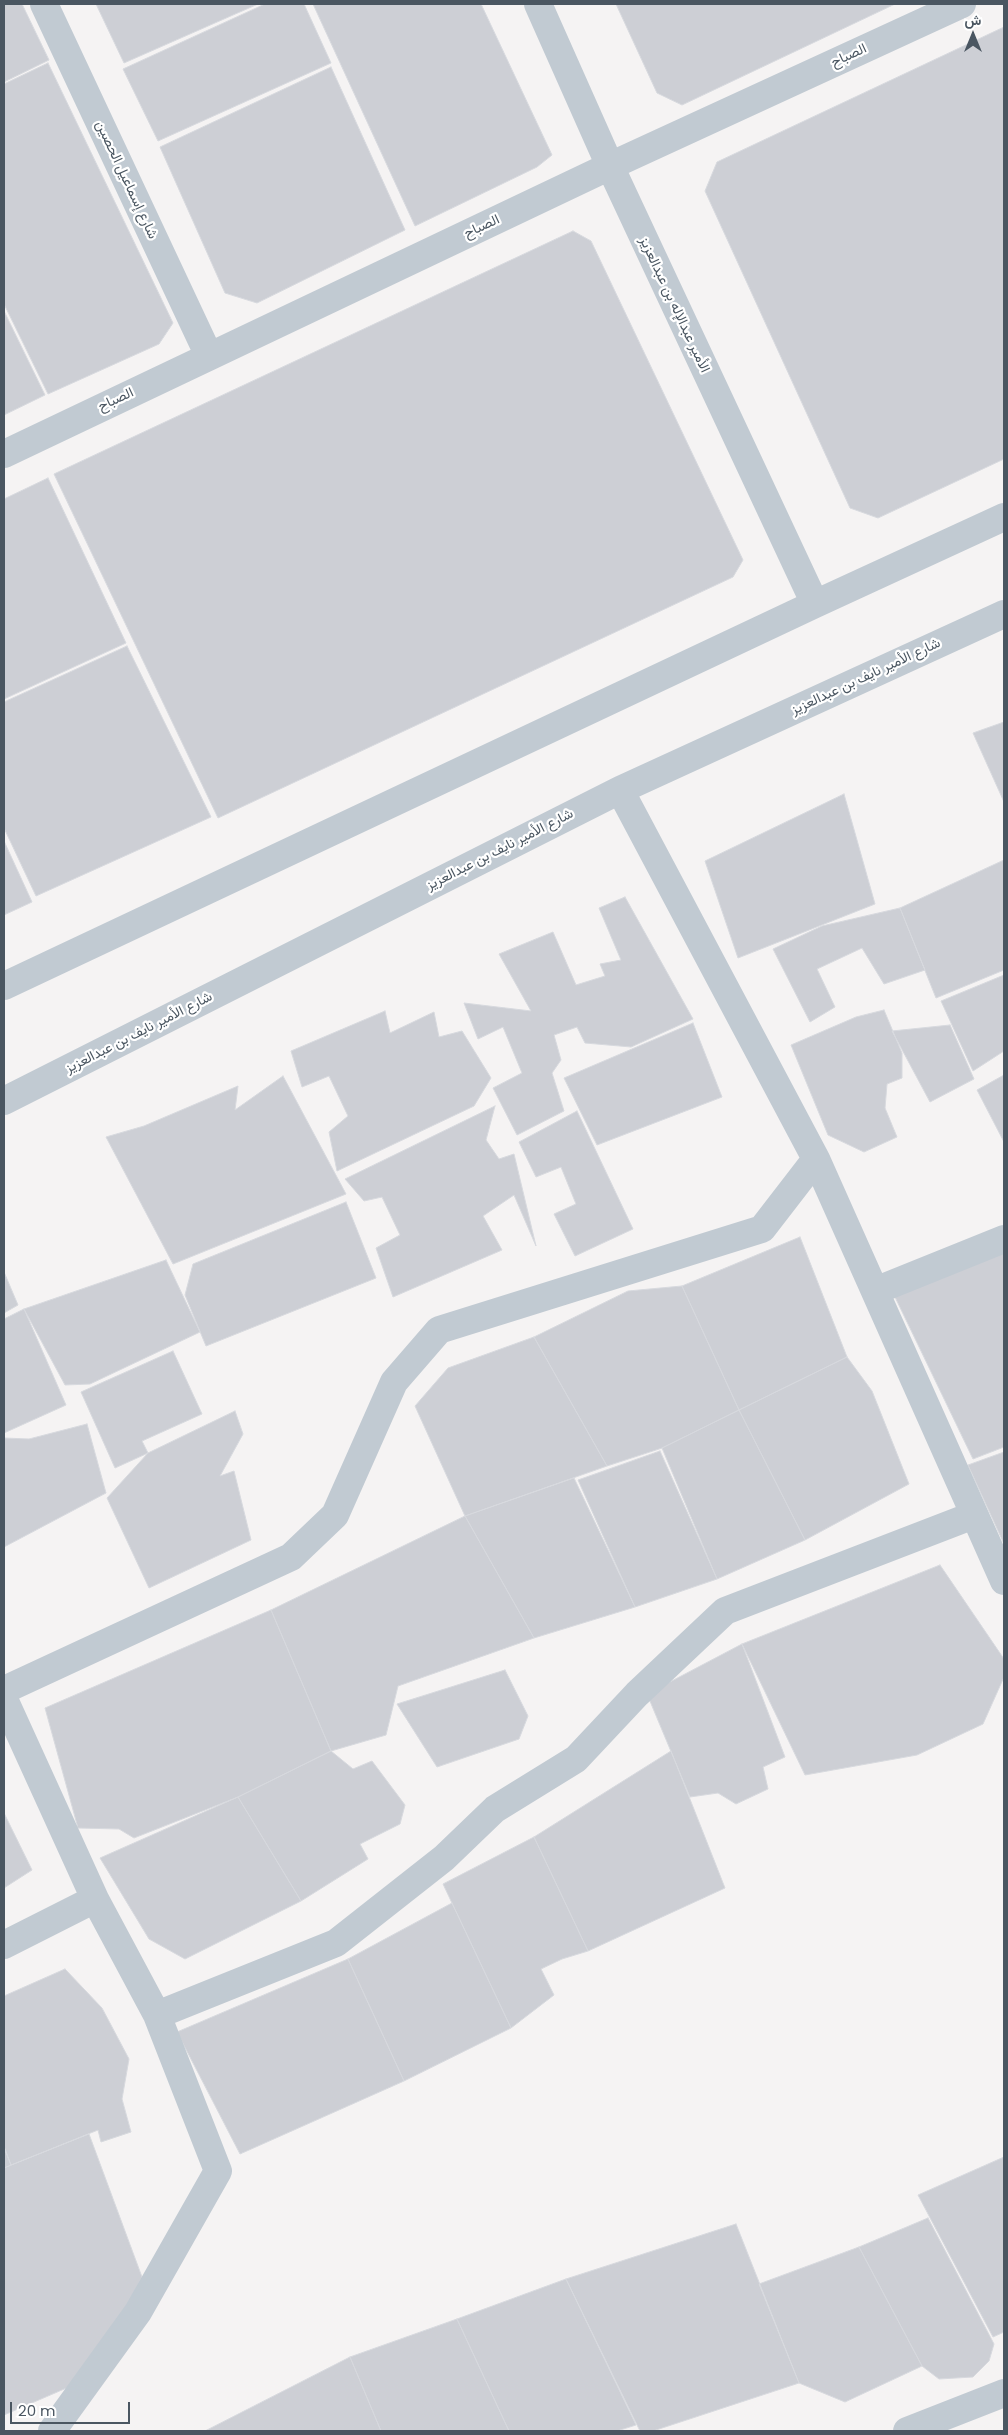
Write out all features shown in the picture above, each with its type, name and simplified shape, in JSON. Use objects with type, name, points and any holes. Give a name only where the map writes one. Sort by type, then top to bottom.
[{"type":"street","name":"شارع إسماعيل الحصين","points":[[44,4],[209,356]]},
{"type":"street","name":"الأمير عبدالإله بن عبدالعزيز","points":[[538,4],[610,166],[815,604]]},
{"type":"street","name":"الصباح","points":[[4,454],[610,166],[962,4]]},
{"type":"street","points":[[4,986],[1004,517]]},
{"type":"street","name":"شارع الأمير نايف بن عبدالعزيز","points":[[4,1102],[620,790],[1004,614]]},
{"type":"street","points":[[620,790],[816,1159],[1004,1582]]},
{"type":"street","points":[[4,1690],[291,1557],[335,1515],[394,1382],[438,1330],[762,1229],[816,1159]]},
{"type":"street","points":[[875,1291],[1004,1239]]},
{"type":"street","points":[[157,2015],[336,1943],[444,1858],[495,1809],[576,1759],[637,1694],[725,1611],[974,1514]]},
{"type":"street","points":[[4,1699],[95,1899],[157,2015],[218,2171],[138,2312],[52,2431]]},
{"type":"street","points":[[4,1944],[95,1899]]},
{"type":"street","points":[[907,2431],[1004,2393]]},
{"type":"building","points":[[4,4],[22,4],[49,60],[4,82]]},
{"type":"building","points":[[96,4],[258,4],[124,63]]},
{"type":"building","points":[[265,4],[304,4],[331,63],[158,141],[123,69]]},
{"type":"building","points":[[313,4],[481,4],[552,155],[537,167],[415,226]]},
{"type":"building","points":[[616,4],[895,4],[682,105],[657,93]]},
{"type":"building","points":[[1004,27],[1004,459],[878,518],[850,508],[705,191],[717,162]]},
{"type":"building","points":[[48,63],[173,323],[159,344],[48,394],[4,304],[4,84]]},
{"type":"building","points":[[331,67],[405,230],[257,303],[225,293],[160,147]]},
{"type":"building","points":[[573,231],[591,241],[743,560],[733,577],[218,818],[54,474]]},
{"type":"building","points":[[4,311],[45,395],[4,415]]},
{"type":"building","points":[[48,478],[126,643],[4,699],[4,499]]},
{"type":"building","points":[[127,646],[211,817],[36,896],[4,828],[4,702]]},
{"type":"building","points":[[1004,722],[1004,802],[973,733]]},
{"type":"building","points":[[844,794],[875,904],[738,958],[705,861]]},
{"type":"building","points":[[4,841],[32,902],[4,915]]},
{"type":"building","points":[[1004,860],[1004,970],[936,998],[900,908]]},
{"type":"building","points":[[625,897],[693,1019],[631,1047],[585,1043],[577,1027],[554,1035],[561,1060],[552,1073],[564,1111],[517,1135],[493,1088],[522,1073],[503,1027],[478,1039],[464,1003],[531,1011],[499,954],[553,932],[576,985],[605,976],[600,964],[621,960],[599,908]]},
{"type":"building","points":[[900,908],[925,970],[884,984],[862,948],[817,969],[835,1007],[810,1022],[773,949],[822,926]]},
{"type":"building","points":[[1004,975],[1004,1051],[973,1071],[941,1001]]},
{"type":"building","points":[[884,1010],[902,1053],[902,1078],[887,1084],[885,1108],[897,1137],[864,1152],[828,1135],[791,1045],[856,1017]]},
{"type":"building","points":[[385,1011],[390,1033],[434,1012],[439,1037],[462,1031],[491,1078],[474,1106],[337,1171],[329,1132],[348,1116],[329,1076],[302,1087],[291,1051]]},
{"type":"building","points":[[693,1023],[722,1097],[597,1145],[564,1078]]},
{"type":"building","points":[[950,1025],[974,1079],[930,1102],[892,1031]]},
{"type":"building","points":[[1004,1075],[1004,1142],[977,1090]]},
{"type":"building","points":[[283,1076],[346,1194],[173,1264],[106,1137],[144,1126],[238,1086],[235,1110]]},
{"type":"building","points":[[495,1106],[486,1140],[499,1159],[514,1154],[536,1246],[514,1195],[483,1216],[502,1250],[393,1297],[376,1248],[400,1235],[382,1197],[364,1201],[345,1179]]},
{"type":"building","points":[[577,1111],[633,1229],[575,1256],[554,1214],[576,1204],[561,1167],[536,1177],[519,1142]]},
{"type":"building","points":[[346,1202],[376,1278],[206,1346],[185,1295],[193,1264]]},
{"type":"building","points":[[800,1237],[847,1357],[739,1410],[682,1286]]},
{"type":"building","points":[[1004,1248],[1004,1447],[973,1459],[894,1295]]},
{"type":"building","points":[[166,1260],[200,1332],[90,1384],[65,1385],[24,1309]]},
{"type":"building","points":[[4,1272],[18,1305],[4,1313]]},
{"type":"building","points":[[682,1286],[739,1410],[662,1448],[607,1466],[534,1337],[628,1291]]},
{"type":"building","points":[[24,1309],[66,1405],[4,1433],[4,1319]]},
{"type":"building","points":[[534,1337],[607,1466],[465,1516],[415,1406],[448,1368]]},
{"type":"building","points":[[173,1351],[202,1414],[142,1441],[148,1453],[115,1468],[81,1392]]},
{"type":"building","points":[[847,1357],[872,1391],[909,1484],[805,1540],[739,1410]]},
{"type":"building","points":[[739,1410],[805,1540],[717,1579],[662,1448]]},
{"type":"building","points":[[235,1411],[243,1434],[220,1476],[234,1471],[251,1540],[149,1588],[107,1498],[148,1453]]},
{"type":"building","points":[[87,1424],[106,1493],[4,1547],[4,1438],[29,1439]]},
{"type":"building","points":[[660,1451],[717,1579],[635,1607],[578,1480]]},
{"type":"building","points":[[1004,1452],[1004,1544],[968,1465]]},
{"type":"building","points":[[574,1478],[635,1607],[534,1638],[465,1516]]},
{"type":"building","points":[[465,1516],[534,1638],[398,1686],[386,1735],[331,1751],[271,1610]]},
{"type":"building","points":[[940,1565],[1004,1659],[1004,1677],[983,1724],[917,1755],[805,1775],[742,1644]]},
{"type":"building","points":[[271,1610],[331,1751],[238,1797],[134,1838],[119,1829],[78,1828],[45,1708]]},
{"type":"building","points":[[742,1644],[785,1757],[763,1767],[768,1789],[736,1804],[718,1793],[690,1797],[647,1694]]},
{"type":"building","points":[[505,1670],[528,1716],[519,1739],[437,1767],[397,1704]]},
{"type":"building","points":[[331,1751],[353,1769],[372,1761],[405,1805],[400,1824],[360,1844],[368,1859],[301,1901],[238,1797]]},
{"type":"building","points":[[671,1751],[725,1888],[588,1951],[534,1837]]},
{"type":"building","points":[[238,1797],[301,1901],[185,1959],[149,1939],[100,1858]]},
{"type":"building","points":[[4,1813],[32,1870],[4,1888]]},
{"type":"building","points":[[534,1837],[588,1951],[562,1959],[541,1969],[554,1995],[511,2028],[443,1884]]},
{"type":"building","points":[[452,1903],[511,2028],[404,2081],[348,1959]]},
{"type":"building","points":[[348,1959],[404,2081],[240,2154],[177,2032]]},
{"type":"building","points":[[65,1969],[102,2008],[129,2059],[122,2099],[131,2132],[101,2142],[98,2130],[11,2165],[4,2146],[4,1996]]},
{"type":"building","points":[[89,2134],[142,2277],[92,2377],[4,2415],[4,2168]]},
{"type":"building","points":[[4,2148],[11,2165],[4,2168]]},
{"type":"building","points":[[1004,2157],[1004,2332],[993,2337],[918,2195]]},
{"type":"building","points":[[928,2218],[994,2344],[989,2361],[973,2377],[939,2379],[922,2366],[859,2247]]},
{"type":"building","points":[[736,2224],[799,2383],[653,2431],[640,2431],[566,2279]]},
{"type":"building","points":[[859,2247],[922,2366],[845,2402],[799,2383],[759,2284]]},
{"type":"building","points":[[566,2279],[636,2425],[617,2431],[509,2431],[457,2319]]},
{"type":"building","points":[[457,2319],[509,2431],[381,2431],[350,2357]]},
{"type":"building","points":[[350,2357],[381,2431],[205,2431]]}]
